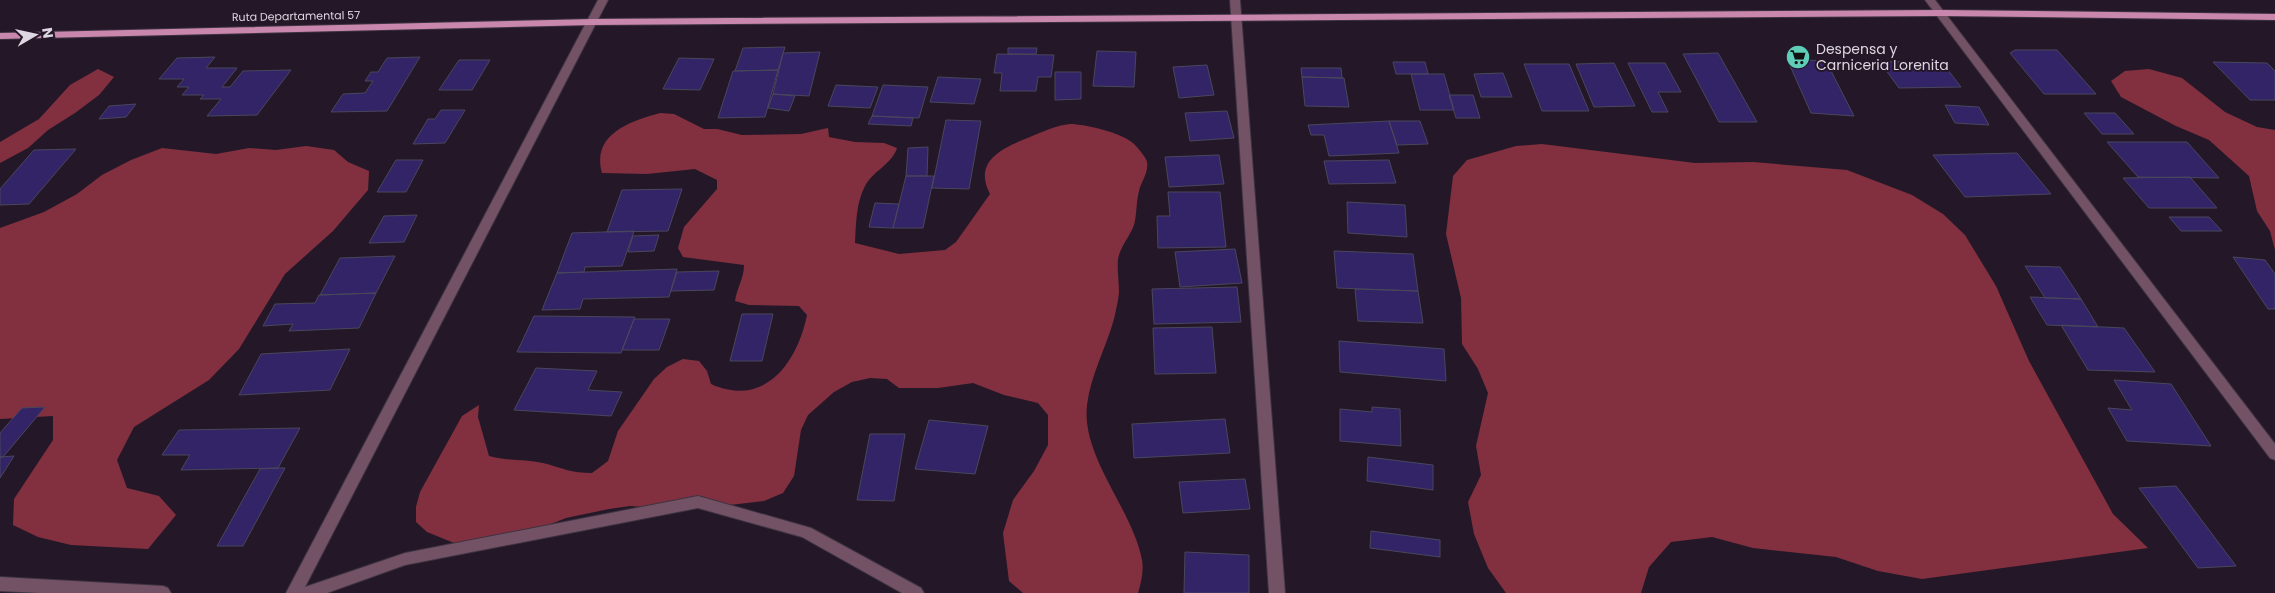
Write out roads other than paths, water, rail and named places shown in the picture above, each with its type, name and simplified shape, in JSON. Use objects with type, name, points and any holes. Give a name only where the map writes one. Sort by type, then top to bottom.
[{"type":"main road","name":"Ruta Departamental 57","points":[[0,36],[592,22],[1237,20],[1941,13],[2275,17]]},
{"type":"street","points":[[294,593],[604,0]]},
{"type":"street","points":[[1235,0],[1277,593]]},
{"type":"street","points":[[1930,0],[2275,454]]},
{"type":"street","points":[[308,593],[405,559],[698,502],[806,532],[916,593]]},
{"type":"street","points":[[0,584],[162,593]]},
{"type":"place","name":"Despensa y Carniceria Lorenita","points":[[1798,57]]}]
